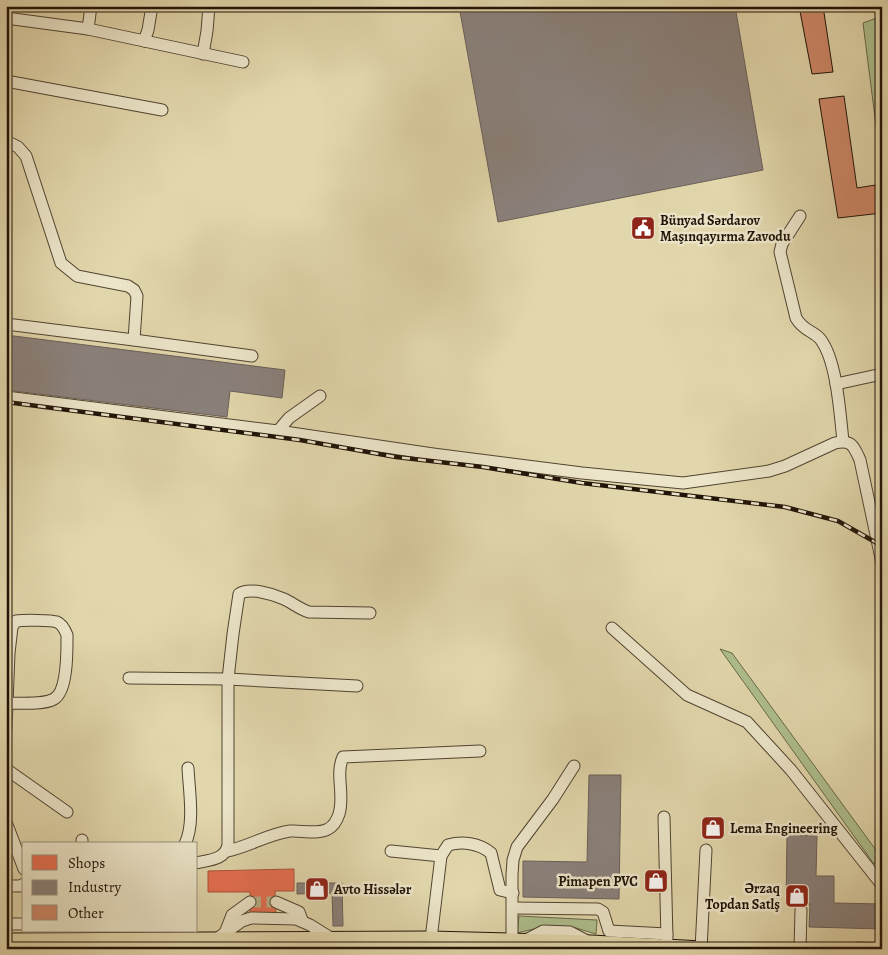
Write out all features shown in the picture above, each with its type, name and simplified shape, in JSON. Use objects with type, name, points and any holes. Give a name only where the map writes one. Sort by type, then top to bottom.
[{"type":"main road","points":[[6,941],[71,936],[591,943],[667,940],[702,949]]},
{"type":"street","points":[[88,29],[91,6]]},
{"type":"street","points":[[144,41],[152,6]]},
{"type":"street","points":[[203,54],[209,6]]},
{"type":"street","points":[[6,18],[88,29],[243,62]]},
{"type":"street","points":[[6,81],[162,110]]},
{"type":"street","points":[[6,141],[18,147],[26,156],[61,263],[77,276],[128,286],[134,290],[137,296],[134,340]]},
{"type":"street","points":[[800,216],[782,244],[780,258],[796,318],[801,326],[820,338],[835,377],[844,441]]},
{"type":"street","points":[[6,324],[252,356]]},
{"type":"street","points":[[836,384],[882,374]]},
{"type":"street","points":[[278,431],[289,418],[320,396]]},
{"type":"street","points":[[6,397],[278,431],[572,472],[683,483],[769,471],[844,441],[855,448],[860,460],[882,563]]},
{"type":"street","points":[[198,863],[223,856],[227,851],[229,837],[228,679],[239,594],[243,591],[270,595],[285,599],[299,609],[309,612],[370,613]]},
{"type":"street","points":[[6,729],[7,703],[12,627],[16,621],[23,620],[57,622],[68,634],[65,678],[59,696],[45,702],[7,703]]},
{"type":"street","points":[[612,628],[687,695],[747,722],[791,770],[882,885]]},
{"type":"street","points":[[129,678],[228,679],[357,686]]},
{"type":"street","points":[[227,851],[275,834],[295,831],[317,832],[326,830],[334,825],[341,802],[340,764],[343,757],[480,751]]},
{"type":"street","points":[[518,941],[513,908],[513,860],[517,847],[553,799],[574,766]]},
{"type":"street","points":[[186,842],[190,831],[188,768]]},
{"type":"street","points":[[6,769],[67,812]]},
{"type":"street","points":[[513,908],[598,909],[603,912],[609,931],[667,940],[664,817]]},
{"type":"street","points":[[6,822],[22,864]]},
{"type":"street","points":[[431,940],[442,856],[448,845],[456,843],[480,845],[491,852],[500,890],[513,893]]},
{"type":"street","points":[[702,949],[706,850]]},
{"type":"street","points":[[392,851],[442,856]]},
{"type":"street","points":[[6,886],[22,885]]},
{"type":"street","points":[[220,937],[232,915],[250,902]]},
{"type":"street","points":[[276,902],[299,912],[302,920]]},
{"type":"street","points":[[800,949],[801,910]]},
{"type":"street","points":[[220,937],[242,921],[251,918],[296,919],[302,920],[334,940]]},
{"type":"street","points":[[6,924],[22,924]]},
{"type":"green space","points":[[882,16],[882,173],[863,23]]},
{"type":"green space","points":[[720,649],[732,653],[881,857],[874,864]]},
{"type":"green space","points":[[519,916],[597,920],[596,934],[576,928],[542,927],[517,933]]},
{"type":"green space","points":[[856,942],[882,943],[882,949],[855,949]]},
{"type":"building: Shops","points":[[294,869],[294,891],[275,891],[276,914],[250,914],[250,892],[208,892],[208,871]]},
{"type":"building: Industry","points":[[459,6],[735,6],[763,170],[498,222]]},
{"type":"building: Industry","points":[[6,335],[285,370],[282,398],[230,391],[227,417],[6,390]]},
{"type":"building: Industry","points":[[589,775],[621,775],[619,899],[523,897],[523,861],[587,862]]},
{"type":"building: Industry","points":[[787,835],[817,836],[816,876],[834,876],[834,903],[882,904],[882,929],[809,927],[810,904],[786,904]]},
{"type":"building: Industry","points":[[297,883],[342,883],[343,926],[333,926],[332,893],[297,894]]},
{"type":"building: Other","points":[[799,6],[823,6],[833,72],[812,74]]},
{"type":"building: Other","points":[[844,96],[857,188],[882,184],[882,213],[838,218],[819,99]]},
{"type":"tunnel","points":[[250,902],[276,902]]},
{"type":"railway","points":[[6,402],[300,440],[396,457],[483,467],[582,483],[785,507],[838,521],[882,546]]},
{"type":"place","name":"Bünyad Sərdarov Maşınqayırma Zavodu","points":[[643,228]]},
{"type":"place","name":"Lema Engineering","points":[[713,828]]},
{"type":"place","name":"Pimapen PVC","points":[[656,881]]},
{"type":"place","name":"Avto Hissələr","points":[[317,889]]},
{"type":"place","name":"Ərzaq Topdan Satlş","points":[[797,896]]}]
